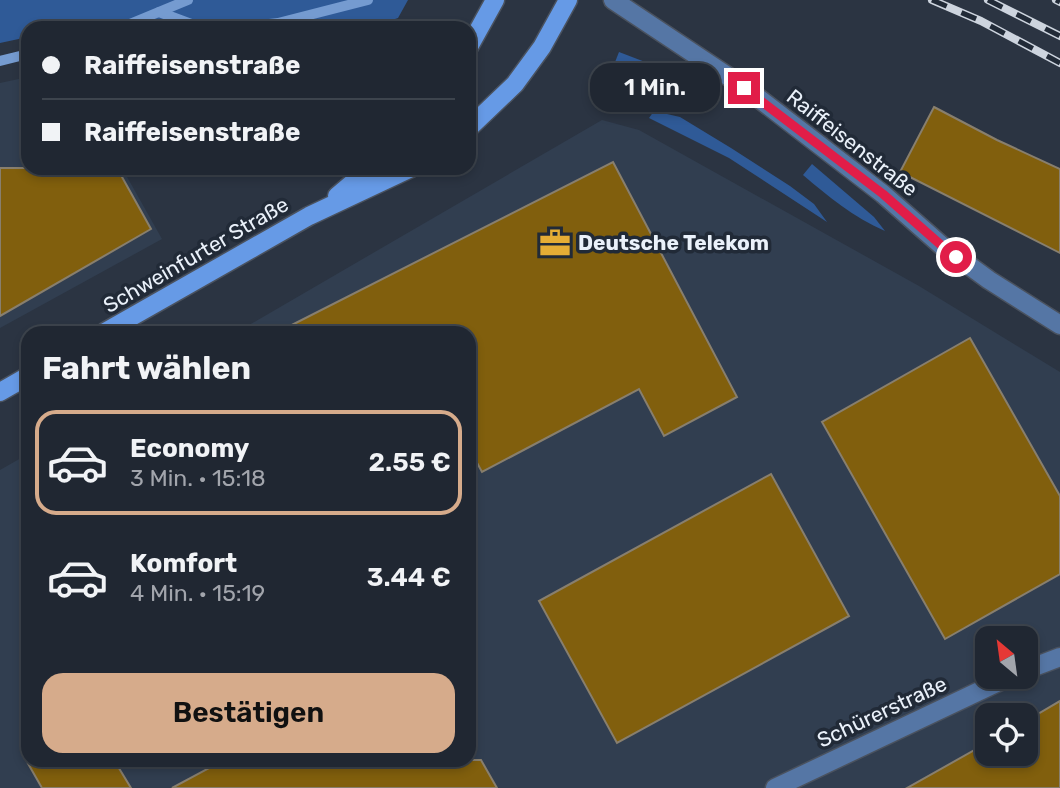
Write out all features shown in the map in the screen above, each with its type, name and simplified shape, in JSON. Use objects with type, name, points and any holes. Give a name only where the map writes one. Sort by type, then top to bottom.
[{"type":"main road","points":[[476,34],[495,0]]},
{"type":"main road","points":[[476,121],[515,84],[542,47],[568,0]]},
{"type":"main road","name":"Schweinfurter Straße","points":[[309,216],[362,175]]},
{"type":"main road","name":"Schweinfurter Straße","points":[[116,326],[309,216],[396,175]]},
{"type":"main road","points":[[0,392],[21,380]]},
{"type":"street","name":"Raiffeisenstraße","points":[[612,0],[744,88],[883,194],[941,245],[989,280],[1060,325]]},
{"type":"street","points":[[1038,665],[1060,657]]},
{"type":"street","name":"Schürerstraße","points":[[775,788],[982,690]]},
{"type":"shaded area","points":[[0,0],[408,0],[398,18],[389,21],[21,21],[21,38],[0,43]]},
{"type":"shaded area","points":[[619,52],[653,65],[640,91],[608,88],[606,85]]},
{"type":"shaded area","points":[[21,78],[21,175],[126,175],[162,239],[0,328],[0,83]]},
{"type":"shaded area","points":[[654,111],[680,117],[731,148],[814,204],[827,222],[729,158],[649,118]]},
{"type":"shaded area","points":[[602,120],[639,130],[919,286],[1060,372],[1060,788],[0,788],[0,470],[21,458],[21,767],[476,767],[476,326],[247,326]]},
{"type":"shaded area","points":[[812,164],[874,217],[885,231],[852,213],[803,175]]},
{"type":"building","points":[[934,107],[1060,169],[1060,253],[900,172]]},
{"type":"building","name":"Deutsche Telekom","points":[[613,162],[737,397],[664,436],[639,389],[482,472],[476,461],[476,326],[290,326]]},
{"type":"building","points":[[0,168],[21,168],[21,175],[121,175],[151,229],[0,316]]},
{"type":"building","points":[[970,338],[1060,496],[1060,574],[945,639],[822,422]]},
{"type":"building","points":[[771,474],[849,616],[617,743],[539,601]]},
{"type":"building","points":[[1060,701],[1060,788],[907,788],[975,750],[975,766],[1038,766],[1038,714]]},
{"type":"building","points":[[476,760],[481,760],[497,788],[172,788],[211,767],[476,767]]},
{"type":"building","points":[[30,767],[118,767],[131,788],[42,788]]},
{"type":"waterway","points":[[137,21],[188,0]]},
{"type":"waterway","points":[[286,21],[368,0]]},
{"type":"waterway","points":[[159,12],[183,21]]},
{"type":"waterway","points":[[0,61],[21,56]]},
{"type":"railway","points":[[932,0],[981,21],[1060,63]]},
{"type":"railway","points":[[988,0],[1060,36]]},
{"type":"railway","points":[[1056,0],[1060,2]]},
{"type":"place","name":"Deutsche Telekom","points":[[555,243]]},
{"type":"route","points":[[744,88],[883,194],[956,257]]}]
